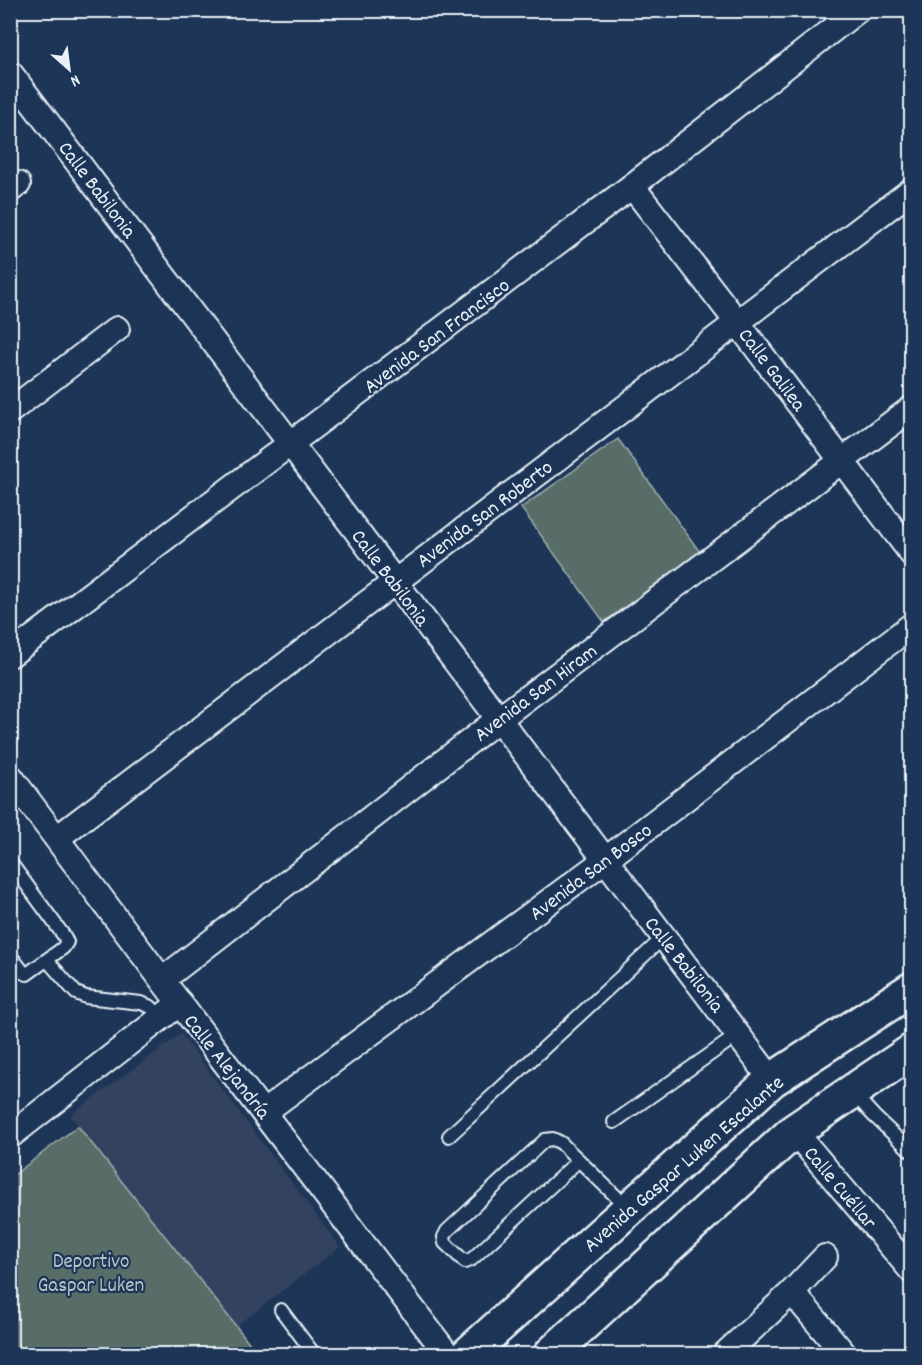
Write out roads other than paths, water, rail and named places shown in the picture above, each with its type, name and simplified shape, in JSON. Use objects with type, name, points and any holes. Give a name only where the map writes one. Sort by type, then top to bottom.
[{"type":"street","name":"Avenida San Francisco","points":[[10,656],[632,186],[858,10]]},
{"type":"street","name":"Calle Babilonia","points":[[10,74],[772,1080]]},
{"type":"street","name":"Calle Galilea","points":[[632,186],[912,554]]},
{"type":"street","name":"Avenida San Roberto","points":[[57,838],[912,190]]},
{"type":"street","points":[[10,411],[117,329]]},
{"type":"street","name":"Avenida San Hiram","points":[[162,980],[500,718],[912,408]]},
{"type":"street","name":"Avenida San Bosco","points":[[264,1112],[605,860],[912,625]]},
{"type":"street","name":"Calle Alejandría","points":[[13,786],[57,838],[162,980],[171,1010],[264,1112],[447,1354]]},
{"type":"street","name":"Avenida Gaspar Luken Escalante","points":[[468,1354],[772,1080],[912,989]]},
{"type":"street","points":[[10,1136],[171,1010]]},
{"type":"street","points":[[551,1354],[794,1131],[912,1052]]},
{"type":"street","name":"Calle Cuéllar","points":[[794,1131],[912,1271]]},
{"type":"street","points":[[725,1354],[792,1292],[825,1257]]},
{"type":"street","points":[[792,1292],[844,1354]]},
{"type":"lane","points":[[10,862],[67,942],[27,974],[10,955]]},
{"type":"lane","points":[[449,1136],[664,937]]},
{"type":"lane","points":[[47,960],[76,993],[86,997],[141,1003],[171,1010]]},
{"type":"lane","points":[[614,1122],[738,1034]]},
{"type":"lane","points":[[852,1091],[873,1116],[912,1152]]},
{"type":"lane","points":[[579,1160],[472,1259],[465,1262],[445,1243],[444,1237],[447,1232],[545,1140],[552,1139],[561,1143],[579,1160],[629,1209]]},
{"type":"lane","points":[[281,1310],[314,1354]]},
{"type":"park label","name":"Deportivo Gaspar Luken","points":[[91,1272]]}]
